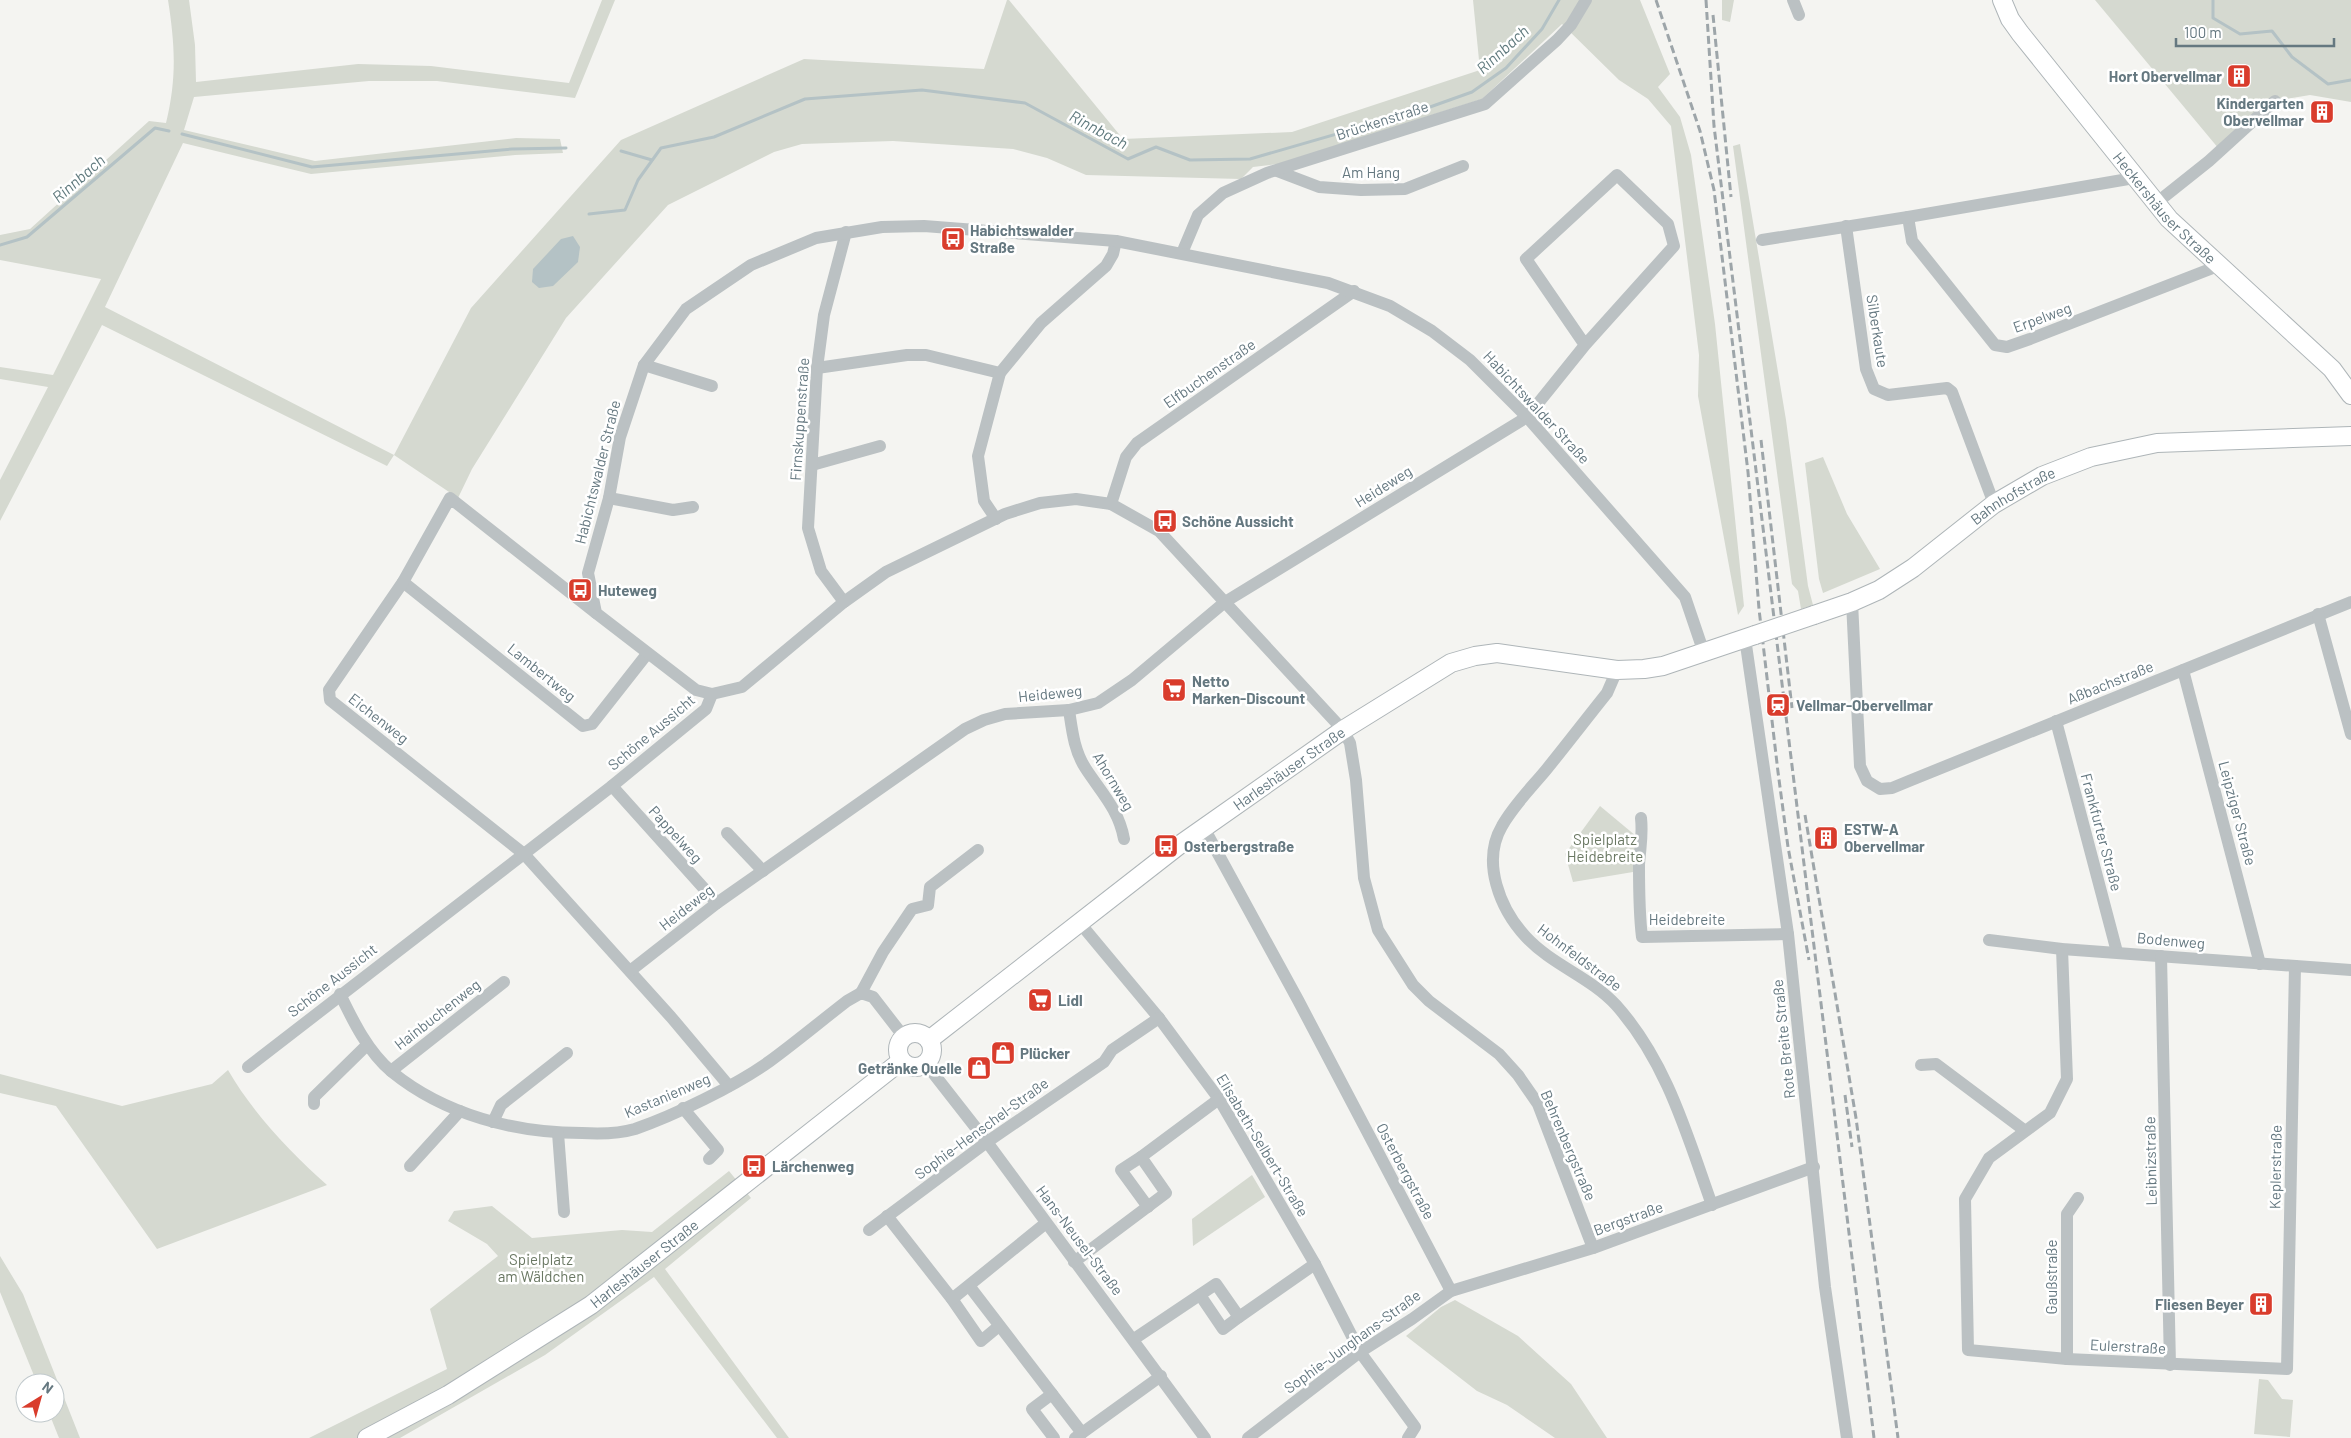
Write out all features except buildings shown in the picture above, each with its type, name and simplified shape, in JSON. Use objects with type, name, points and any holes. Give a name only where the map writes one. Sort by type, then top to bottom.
[{"type":"main road","name":"Heckershäuser Straße","points":[[2002,0],[2010,19],[2020,33],[2155,204],[2218,266],[2332,369],[2351,395]]},
{"type":"main road","name":"Bahnhofstraße","points":[[1704,652],[1852,602],[1879,590],[1913,568],[1994,504],[2042,476],[2091,457],[2157,443],[2351,436]]},
{"type":"main road","name":"Harleshäuser Straße","points":[[929,1040],[1079,922],[1204,828],[1343,730],[1451,664],[1475,656],[1497,653],[1616,670],[1663,666],[1704,652]]},
{"type":"main road","points":[[917,1033],[929,1040],[932,1052],[926,1064],[913,1068],[900,1059],[899,1044],[904,1037],[917,1033]]},
{"type":"main road","name":"Harleshäuser Straße","points":[[367,1438],[448,1395],[591,1305],[900,1059]]},
{"type":"street","name":"Brückenstraße","points":[[1182,253],[1198,215],[1223,193],[1277,170],[1485,104],[1558,40],[1571,25],[1586,0]]},
{"type":"street","points":[[1793,0],[1799,15]]},
{"type":"street","points":[[2155,204],[2209,161],[2275,101]]},
{"type":"street","name":"Am Hang","points":[[1277,170],[1319,187],[1361,190],[1405,189],[1463,166]]},
{"type":"street","name":"Heideweg","points":[[630,971],[717,903],[965,729],[984,720],[1005,714],[1069,710],[1098,703],[1132,680],[1225,602],[1527,417],[1585,345],[1674,246],[1668,224],[1617,175],[1526,259],[1585,345]]},
{"type":"street","points":[[1762,240],[2134,178]]},
{"type":"street","name":"Erpelweg","points":[[1908,217],[1912,241],[1995,345],[2007,347],[2218,266]]},
{"type":"street","name":"Habichtswalder Straße","points":[[596,613],[588,573],[608,498],[620,437],[644,365],[686,309],[751,265],[816,238],[882,227],[924,226],[1116,241],[1328,282],[1390,306],[1432,331],[1470,360],[1527,417],[1685,597],[1704,652]]},
{"type":"street","name":"Silberkaute","points":[[1846,226],[1866,369],[1874,390],[1888,395],[1947,388],[1952,392],[1994,504]]},
{"type":"street","name":"Firnskuppenstraße","points":[[844,602],[821,571],[808,528],[817,368],[824,315],[846,232]]},
{"type":"street","points":[[996,519],[984,501],[978,456],[1000,373],[1041,323],[1106,266],[1113,254],[1116,241]]},
{"type":"street","name":"Elfbuchenstraße","points":[[1111,504],[1126,457],[1137,444],[1354,291]]},
{"type":"street","points":[[817,368],[907,355],[926,355],[1000,373]]},
{"type":"street","points":[[644,365],[712,386]]},
{"type":"street","points":[[812,465],[880,446]]},
{"type":"street","name":"Eichenweg","points":[[524,854],[330,700],[329,690],[403,582],[450,498],[596,613]]},
{"type":"street","points":[[608,498],[673,510],[693,507]]},
{"type":"street","name":"Schöne Aussicht","points":[[248,1066],[612,786],[706,709],[712,694],[742,687],[844,602],[886,572],[996,519],[1040,503],[1076,500],[1111,504],[1159,531],[1343,730]]},
{"type":"street","name":"Lambertweg","points":[[403,582],[583,726],[592,724],[647,654]]},
{"type":"street","name":"Aßbachstraße","points":[[1852,602],[1860,766],[1867,781],[1880,789],[1892,788],[2351,602]]},
{"type":"street","points":[[596,613],[696,690],[712,694]]},
{"type":"street","points":[[2318,614],[2351,734]]},
{"type":"street","name":"Rote Breite Straße","points":[[1750,636],[1788,934],[1825,1287],[1847,1438]]},
{"type":"street","name":"Hohnfeldstraße","points":[[1616,670],[1607,693],[1501,827],[1492,857],[1497,890],[1514,922],[1526,937],[1542,951],[1588,981],[1615,1004],[1640,1034],[1670,1087],[1712,1205]]},
{"type":"street","name":"Leipziger Straße","points":[[2183,670],[2260,964]]},
{"type":"street","name":"Ahornweg","points":[[1069,710],[1072,736],[1078,752],[1085,767],[1112,804],[1122,827],[1124,839]]},
{"type":"street","name":"Frankfurter Straße","points":[[2056,721],[2117,952]]},
{"type":"street","name":"Behrenbergstraße","points":[[1343,730],[1350,743],[1356,780],[1364,878],[1378,930],[1413,985],[1429,1001],[1499,1054],[1538,1104],[1593,1248]]},
{"type":"street","name":"Pappelweg","points":[[612,786],[717,903]]},
{"type":"street","name":"Heidebreite","points":[[1641,818],[1643,837],[1640,862],[1639,906],[1642,937],[1788,934]]},
{"type":"street","name":"Osterbergstraße","points":[[1204,828],[1298,1000],[1451,1291]]},
{"type":"street","points":[[727,832],[763,871]]},
{"type":"street","name":"Kastanienweg","points":[[340,994],[368,1045],[391,1071],[421,1092],[460,1111],[493,1122],[558,1133],[608,1134],[633,1129],[728,1086],[768,1062],[861,992],[887,945],[912,909],[928,905],[930,887],[978,850]]},
{"type":"street","points":[[524,854],[630,971]]},
{"type":"street","name":"Elisabeth-Selbert-Straße","points":[[1079,922],[1159,1018],[1219,1099],[1315,1264],[1360,1352],[1415,1427],[1408,1438]]},
{"type":"street","name":"Bodenweg","points":[[1989,940],[2062,949],[2351,970]]},
{"type":"street","points":[[1922,1065],[1936,1064],[2024,1130],[2050,1113],[2067,1079],[2062,949]]},
{"type":"street","name":"Leibnizstraße","points":[[2161,956],[2170,1365]]},
{"type":"street","name":"Keplerstraße","points":[[2287,1369],[2295,966]]},
{"type":"street","name":"Kastanienweg","points":[[630,971],[728,1086]]},
{"type":"street","name":"Hainbuchenweg","points":[[391,1071],[504,982]]},
{"type":"street","points":[[861,992],[873,996],[904,1037]]},
{"type":"street","name":"Sophie-Henschel-Straße","points":[[869,1230],[987,1142],[1104,1062],[1112,1050],[1159,1018]]},
{"type":"street","points":[[314,1104],[314,1097],[368,1045]]},
{"type":"street","points":[[493,1122],[501,1104],[567,1053]]},
{"type":"street","name":"Hans-Neusel-Straße","points":[[926,1064],[987,1142],[1074,1262],[1134,1339],[1205,1438]]},
{"type":"street","points":[[1148,1207],[1121,1170],[1219,1099]]},
{"type":"street","points":[[683,1108],[718,1150],[709,1159]]},
{"type":"street","points":[[410,1166],[460,1111]]},
{"type":"street","name":"Eulerstraße","points":[[2024,1130],[1989,1158],[1965,1199],[1968,1350],[2067,1359],[2287,1369]]},
{"type":"street","points":[[558,1133],[564,1212]]},
{"type":"street","points":[[1074,1262],[1166,1193],[1141,1157]]},
{"type":"street","name":"Bergstraße","points":[[1451,1291],[1593,1248],[1814,1168]]},
{"type":"street","name":"Gaußstraße","points":[[2067,1359],[2067,1214],[2078,1198]]},
{"type":"street","points":[[887,1216],[952,1299],[981,1341],[999,1326]]},
{"type":"street","points":[[952,1299],[1046,1223]]},
{"type":"street","points":[[1200,1295],[1223,1329],[1315,1264]]},
{"type":"street","points":[[1134,1339],[1216,1284],[1239,1317]]},
{"type":"street","points":[[970,1286],[1052,1394],[1079,1436],[1161,1376]]},
{"type":"street","name":"Sophie-Junghans-Straße","points":[[1248,1438],[1360,1352],[1412,1319],[1451,1291]]},
{"type":"street","points":[[1052,1394],[1032,1409],[1054,1438]]},
{"type":"green space","points":[[168,0],[189,0],[195,45],[196,82],[358,64],[431,66],[569,83],[602,0],[615,0],[575,98],[437,81],[369,81],[194,97],[184,130],[315,161],[516,138],[560,139],[563,153],[515,155],[311,174],[183,143],[105,307],[394,455],[387,466],[102,325],[0,521],[0,480],[48,387],[0,379],[0,367],[53,375],[101,279],[0,260],[0,235],[30,229],[149,121],[166,123],[170,107],[174,62]]},
{"type":"green space","points":[[1007,0],[1009,0],[1123,139],[1292,132],[1480,70],[1473,0],[1640,0],[1670,74],[1658,87],[1680,117],[1691,155],[1715,324],[1744,606],[1738,615],[1698,396],[1699,355],[1671,126],[1648,99],[1619,80],[1562,24],[1482,99],[1278,164],[1253,167],[1241,179],[1086,175],[1047,158],[1013,149],[893,141],[802,144],[774,152],[668,205],[566,318],[472,469],[458,498],[394,455],[471,308],[621,140],[804,59],[984,69]]},
{"type":"green space","points":[[1722,0],[1734,0],[1730,22],[1722,20]]},
{"type":"green space","points":[[2095,0],[2351,0],[2351,102],[2310,95],[2275,101],[2224,155]]},
{"type":"green space","points":[[1740,144],[1786,420],[1808,586],[1813,605],[1801,609],[1798,591],[1792,584],[1733,146]]},
{"type":"green space","points":[[1823,457],[1847,514],[1880,569],[1823,593],[1819,579],[1805,463]]},
{"type":"green space","name":"Spielplatz Heidebreite","points":[[1600,806],[1636,836],[1633,872],[1573,882],[1565,854]]},
{"type":"green space","points":[[228,1070],[260,1116],[327,1185],[157,1249],[56,1106],[0,1093],[0,1074],[122,1106],[212,1084]]},
{"type":"green space","name":"Spielplatz am Wäldchen","points":[[729,1171],[751,1198],[665,1269],[789,1438],[777,1438],[654,1277],[545,1355],[400,1438],[309,1438],[447,1369],[430,1309],[498,1256],[487,1244],[448,1221],[454,1211],[492,1206],[532,1238],[622,1230],[652,1232]]},
{"type":"green space","points":[[1252,1175],[1265,1197],[1193,1246],[1192,1219]]},
{"type":"green space","points":[[0,1256],[23,1294],[54,1373],[33,1373],[0,1292]]},
{"type":"green space","points":[[1455,1300],[1518,1336],[1571,1384],[1607,1438],[1555,1438],[1507,1405],[1477,1391],[1406,1336],[1441,1307]]},
{"type":"green space","points":[[2259,1379],[2268,1380],[2282,1399],[2293,1400],[2290,1437],[2254,1434]]},
{"type":"green space","points":[[65,1400],[80,1438],[59,1438],[53,1423],[65,1423]]},
{"type":"shaded area","points":[[573,236],[580,247],[578,262],[553,286],[539,288],[532,282],[533,269],[561,239]]},
{"type":"waterway","name":"Rinnbach","points":[[589,214],[625,210],[638,180],[661,148],[714,137],[805,99],[922,90],[1025,103],[1128,159],[1156,147],[1190,160],[1250,159],[1430,107],[1472,92],[1506,68],[1542,29],[1559,0]]},
{"type":"waterway","points":[[2213,0],[2213,18],[2240,34],[2272,31],[2292,57],[2328,84],[2351,80]]},
{"type":"waterway","name":"Rinnbach","points":[[0,245],[27,237],[155,128],[169,131]]},
{"type":"waterway","points":[[182,134],[312,167],[512,149],[566,148]]},
{"type":"waterway","name":"Rinnbach","points":[[621,151],[652,160]]},
{"type":"railway","points":[[1656,0],[1700,131],[1714,190],[1748,472],[1759,609],[1778,772],[1788,847],[1809,960]]},
{"type":"railway","points":[[1706,0],[1714,126],[1874,1438]]},
{"type":"railway","points":[[1713,15],[1731,197]]},
{"type":"railway","points":[[1761,440],[1792,708]]},
{"type":"railway","points":[[1805,815],[1856,1118],[1898,1438]]},
{"type":"railway","points":[[1845,1095],[1852,1147]]},
{"type":"place","name":"Hort Obervellmar","points":[[2239,76]]},
{"type":"place","name":"Kindergarten Obervellmar","points":[[2322,112]]},
{"type":"place","name":"Habichtswalder Straße","points":[[953,239]]},
{"type":"place","name":"Schöne Aussicht","points":[[1165,521]]},
{"type":"place","name":"Huteweg","points":[[580,590]]},
{"type":"place","name":"Netto Marken-Discount","points":[[1174,690]]},
{"type":"place","name":"Vellmar-Obervellmar","points":[[1778,705]]},
{"type":"place","name":"ESTW-A Obervellmar","points":[[1826,838]]},
{"type":"place","name":"Osterbergstraße","points":[[1166,846]]},
{"type":"place","name":"Lidl","points":[[1040,1000]]},
{"type":"place","name":"Plücker","points":[[1003,1053]]},
{"type":"place","name":"Getränke Quelle","points":[[979,1068]]},
{"type":"place","name":"Lärchenweg","points":[[754,1166]]},
{"type":"place","name":"Fliesen Beyer","points":[[2261,1304]]}]
